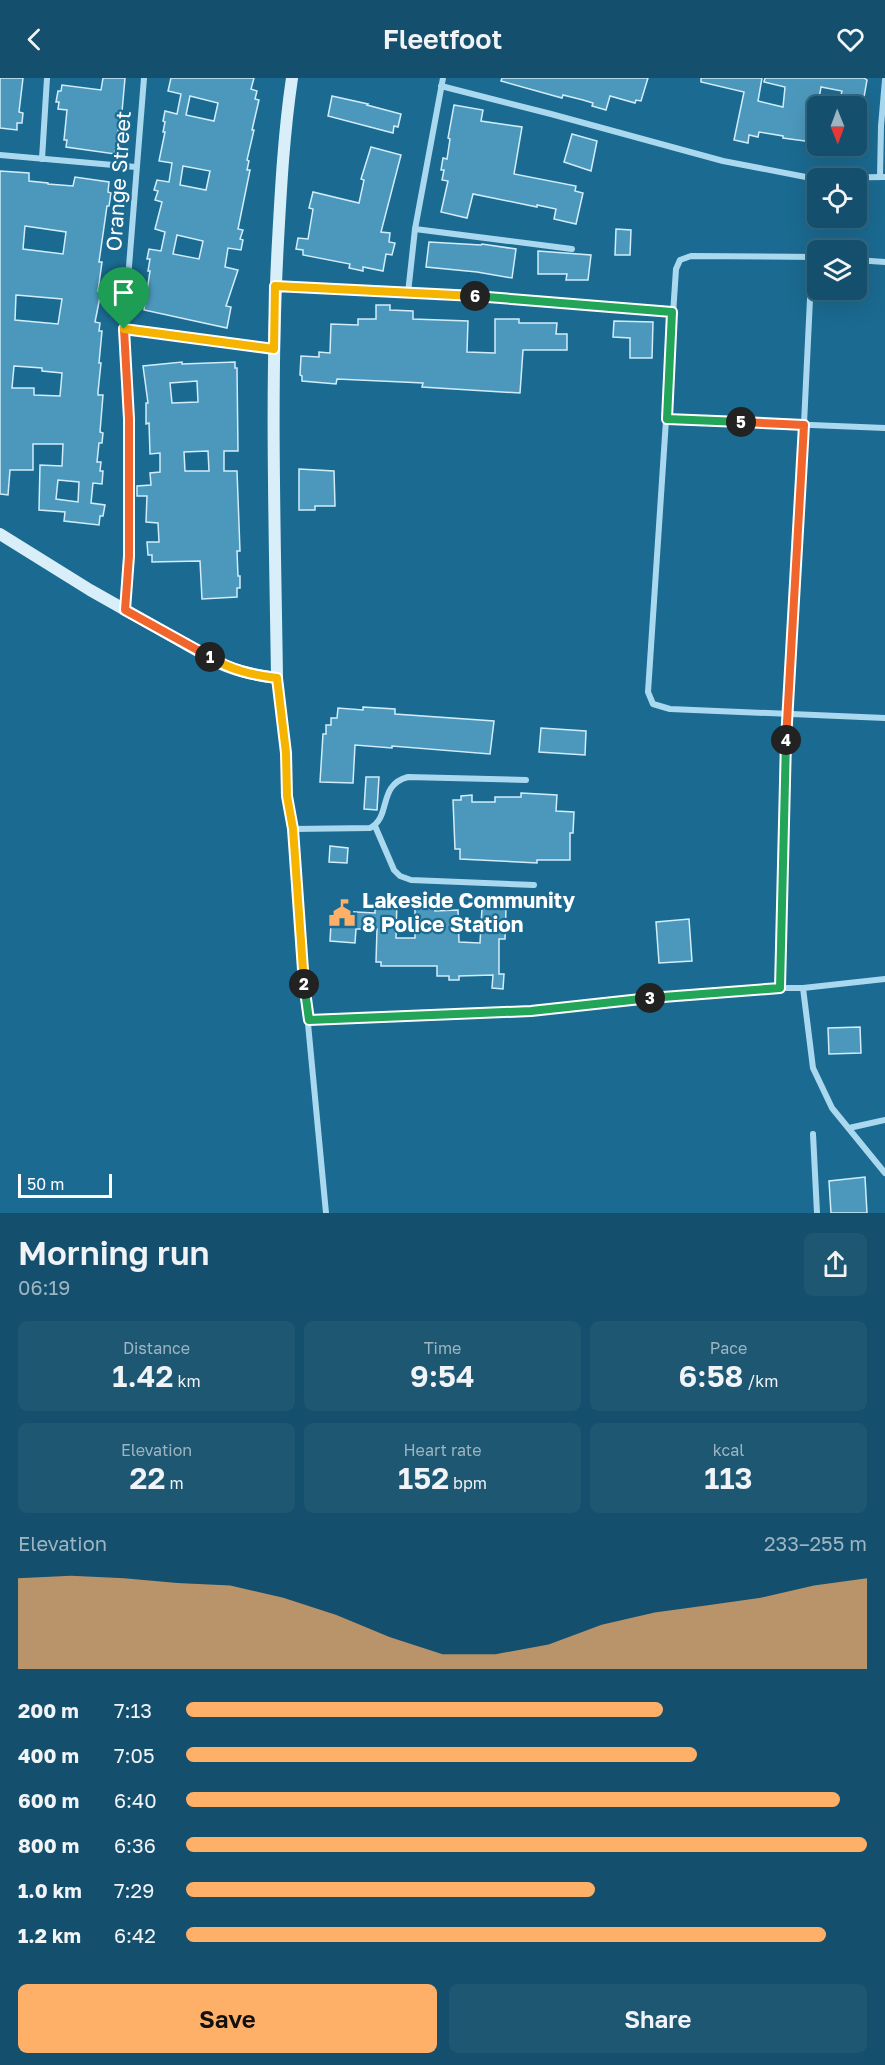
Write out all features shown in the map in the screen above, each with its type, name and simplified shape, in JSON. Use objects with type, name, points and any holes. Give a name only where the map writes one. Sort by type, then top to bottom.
[{"type":"street","points":[[42,159],[47,78]]},
{"type":"street","name":"Orange Street","points":[[125,610],[129,556],[129,419],[124,329],[144,78]]},
{"type":"street","points":[[292,78],[281,164],[275,286],[277,678],[286,753],[287,796],[293,829],[298,913],[326,1213]]},
{"type":"street","points":[[408,292],[415,229],[443,78]]},
{"type":"street","points":[[441,86],[723,161],[811,178],[883,177],[881,126],[885,80]]},
{"type":"street","points":[[0,155],[136,167]]},
{"type":"street","points":[[415,229],[572,249]]},
{"type":"street","points":[[807,257],[691,256],[680,260],[676,269],[648,692],[653,704],[670,709],[885,718]]},
{"type":"street","points":[[867,261],[885,262]]},
{"type":"street","points":[[275,286],[408,292],[672,312]]},
{"type":"street","points":[[780,988],[787,715],[812,300]]},
{"type":"street","points":[[124,329],[274,349]]},
{"type":"street","points":[[667,419],[885,428]]},
{"type":"street","points":[[0,534],[125,610],[234,670],[277,678]]},
{"type":"street","points":[[293,829],[363,829],[375,825],[379,821],[390,789],[396,781],[408,777],[526,780]]},
{"type":"street","points":[[375,825],[394,870],[400,876],[411,880],[534,885]]},
{"type":"street","points":[[309,1020],[531,1011],[670,995],[803,988],[885,979]]},
{"type":"street","points":[[803,988],[813,1068],[832,1108],[885,1173]]},
{"type":"street","points":[[849,1128],[885,1120]]},
{"type":"street","points":[[813,1134],[818,1213]]},
{"type":"building","points":[[0,78],[23,78],[19,112],[23,113],[22,123],[17,123],[17,130],[0,128]]},
{"type":"building","points":[[103,78],[125,78],[118,147],[116,147],[115,154],[66,147],[67,140],[64,140],[67,110],[58,109],[59,102],[56,102],[58,91],[61,91],[62,85],[101,90]]},
{"type":"building","points":[[171,78],[254,78],[251,89],[257,91],[255,99],[259,100],[247,160],[249,161],[247,170],[250,170],[238,229],[243,230],[240,239],[243,240],[241,250],[228,248],[225,267],[238,270],[226,306],[231,307],[227,328],[144,310],[150,271],[148,271],[150,259],[147,259],[149,249],[161,251],[165,232],[155,229],[162,202],[155,200],[158,191],[154,190],[157,180],[169,182],[172,163],[159,161],[165,132],[163,132],[165,122],[163,121],[165,111],[177,114],[181,94],[168,91]],"holes":[[[190,96],[218,103],[214,121],[186,115]],[[183,166],[210,171],[206,190],[180,185]],[[177,235],[203,241],[199,259],[173,254]]]},
{"type":"building","points":[[502,78],[648,78],[641,101],[636,100],[635,103],[610,96],[606,110],[592,106],[593,103],[583,100],[563,95],[562,98],[501,81]]},
{"type":"building","points":[[701,78],[762,78],[758,101],[783,107],[785,87],[764,82],[765,78],[864,78],[867,80],[864,96],[841,96],[842,91],[821,87],[820,96],[807,96],[807,141],[759,132],[758,137],[749,135],[748,143],[734,140],[744,92],[701,82]]},
{"type":"building","points":[[332,96],[401,114],[398,127],[394,126],[393,133],[328,116]]},
{"type":"building","points":[[454,105],[483,110],[481,121],[522,127],[514,174],[576,186],[575,191],[583,193],[576,224],[554,219],[556,209],[473,194],[467,218],[441,212],[448,181],[442,180],[444,170],[441,170],[443,158],[447,159]]},
{"type":"building","points":[[572,134],[597,141],[591,171],[564,162]]},
{"type":"building","points":[[371,147],[401,155],[381,232],[390,233],[389,242],[395,243],[392,255],[386,254],[383,271],[363,267],[363,271],[349,268],[350,264],[303,255],[303,250],[296,249],[298,238],[308,239],[313,209],[309,208],[313,192],[359,203],[364,180],[361,179]]},
{"type":"building","points":[[0,171],[29,173],[29,181],[48,184],[73,186],[75,177],[109,182],[108,192],[111,193],[99,262],[102,262],[98,291],[101,292],[95,322],[100,323],[99,331],[102,331],[98,395],[103,395],[100,432],[103,433],[102,443],[99,443],[97,462],[101,462],[100,471],[103,471],[102,484],[93,483],[91,503],[105,505],[103,516],[100,516],[99,525],[64,521],[65,512],[39,510],[40,465],[62,466],[63,444],[33,444],[33,470],[10,470],[8,495],[0,494]],"holes":[[[25,226],[66,232],[63,254],[23,249]],[[16,295],[62,299],[58,324],[15,320]],[[14,366],[42,368],[42,371],[62,373],[60,396],[34,395],[34,388],[12,388]],[[58,480],[79,482],[78,502],[56,499]]]},
{"type":"building","points":[[616,229],[631,230],[630,255],[615,255]]},
{"type":"building","points":[[429,242],[482,244],[516,249],[512,278],[426,267]]},
{"type":"building","points":[[538,251],[591,255],[588,280],[566,280],[567,274],[538,274]]},
{"type":"building","points":[[376,305],[390,305],[390,310],[413,311],[413,319],[468,321],[467,352],[495,353],[495,319],[519,319],[519,323],[557,323],[556,334],[567,334],[567,350],[523,350],[520,393],[422,387],[423,383],[337,379],[336,384],[302,381],[301,356],[319,357],[319,352],[330,353],[331,324],[358,325],[358,319],[376,319]]},
{"type":"building","points":[[614,321],[653,322],[652,358],[630,358],[630,338],[613,337]]},
{"type":"building","points":[[182,362],[182,364],[235,362],[238,451],[224,451],[224,471],[237,471],[240,551],[237,551],[240,588],[237,588],[237,597],[202,599],[200,561],[152,562],[152,555],[148,555],[147,542],[159,542],[158,523],[146,522],[147,496],[137,496],[137,486],[151,485],[150,473],[160,472],[160,453],[150,454],[149,423],[146,424],[146,403],[148,403],[143,366]],"holes":[[[197,381],[198,402],[172,403],[170,383]],[[208,451],[209,471],[185,471],[184,452]]]},
{"type":"building","points":[[299,469],[334,471],[335,506],[315,506],[315,510],[299,510]]},
{"type":"building","points":[[363,707],[395,709],[395,714],[494,721],[490,754],[355,745],[353,783],[320,782],[323,734],[326,734],[326,725],[331,725],[331,718],[337,718],[338,708],[363,710]]},
{"type":"building","points":[[541,728],[586,731],[585,755],[539,752]]},
{"type":"building","points":[[366,777],[379,777],[377,810],[364,809]]},
{"type":"building","points":[[521,793],[557,795],[556,811],[574,812],[573,833],[570,833],[570,860],[537,860],[537,863],[460,859],[460,849],[455,849],[453,800],[461,800],[461,796],[472,795],[472,802],[495,802],[495,797],[521,797]]},
{"type":"building","points":[[330,846],[348,848],[347,863],[329,862]]},
{"type":"building","points":[[375,899],[397,899],[396,938],[415,938],[415,906],[435,907],[435,911],[458,910],[459,942],[480,943],[482,908],[506,909],[505,939],[499,939],[499,974],[504,974],[503,989],[492,988],[493,975],[459,976],[459,980],[449,980],[449,976],[437,976],[437,966],[381,966],[381,962],[376,962],[377,929],[356,929],[355,943],[330,941],[331,924],[337,924],[338,911],[375,913]]},
{"type":"building","points":[[689,919],[692,961],[659,963],[656,922]]},
{"type":"building","points":[[860,1027],[861,1053],[829,1054],[828,1028]]},
{"type":"building","points":[[865,1177],[867,1213],[831,1213],[829,1181]]},
{"type":"place","name":"Lakeside Community 8 Police Station","points":[[342,913]]},
{"type":"route","points":[[275,286],[472,296],[672,312],[667,419],[804,425],[787,715],[780,988],[670,995],[531,1011],[309,1020],[296,890],[293,829],[287,796],[286,753],[277,678],[234,670],[125,610],[129,556],[129,419],[124,329],[274,349],[275,286]]}]
